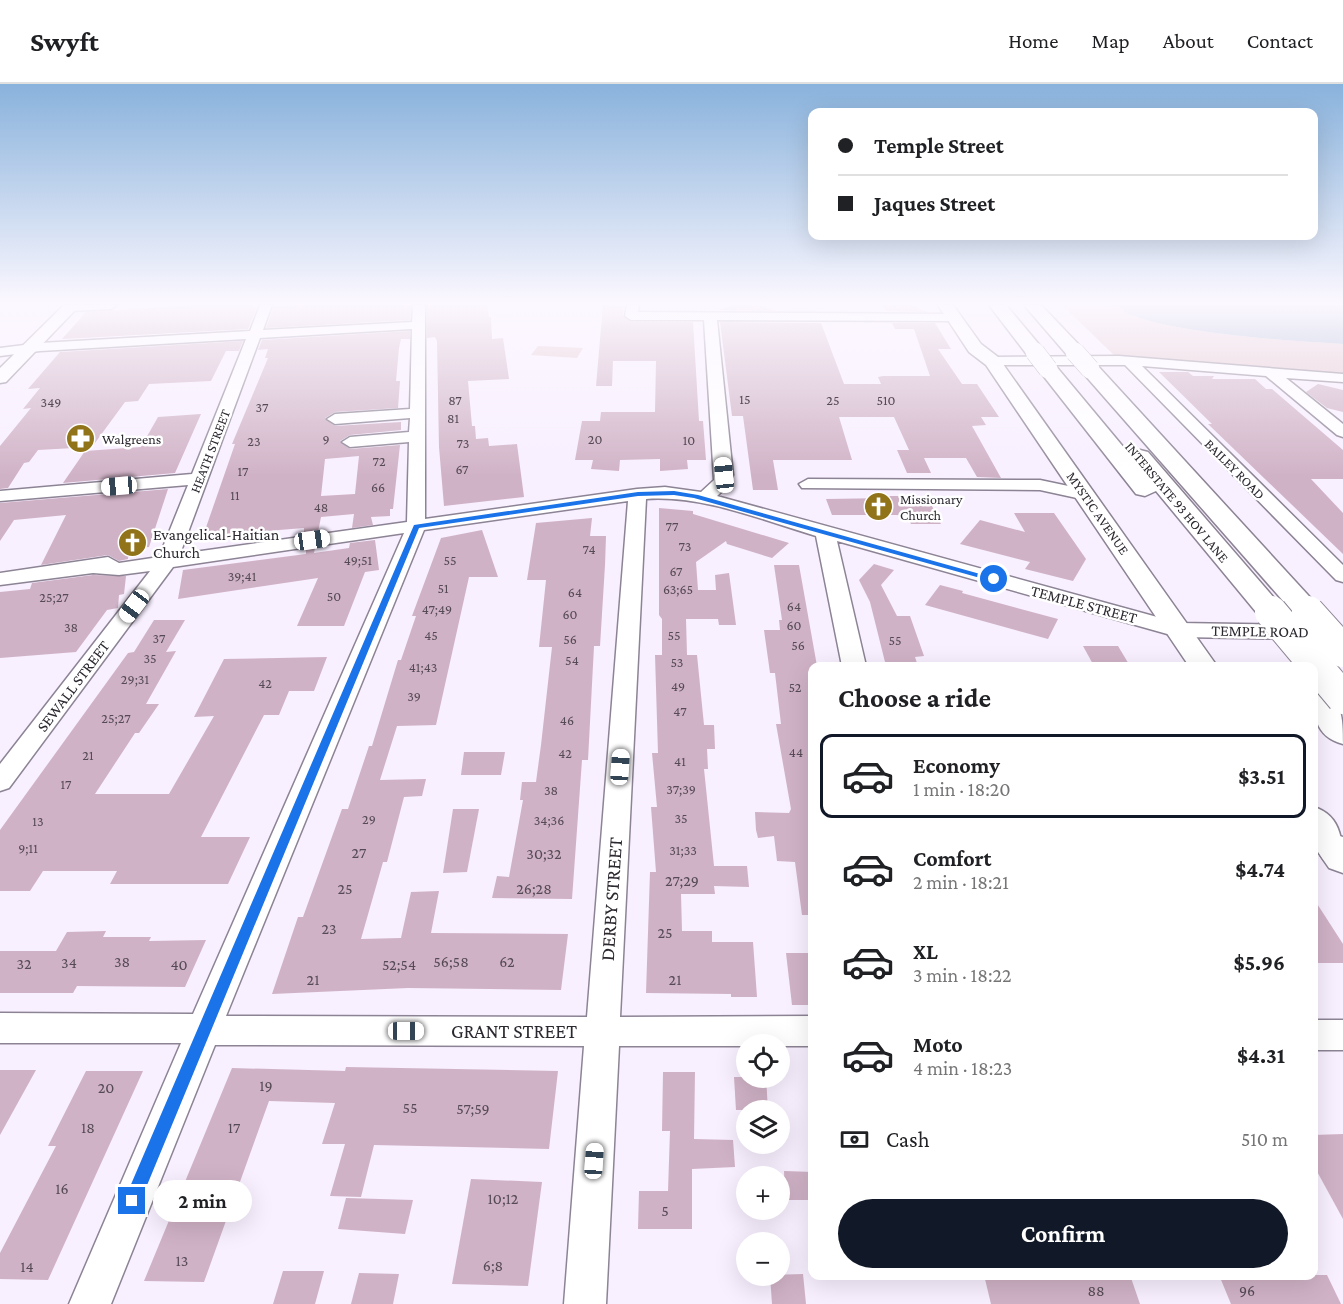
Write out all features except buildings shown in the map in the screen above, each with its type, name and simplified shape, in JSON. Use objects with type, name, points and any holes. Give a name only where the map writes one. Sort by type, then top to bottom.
[{"type":"highway","name":"INTERSTATE 93 HOV LANE","points":[[1063,362],[1258,612],[1307,662]]},
{"type":"highway","points":[[1063,362],[1308,612],[1343,651]]},
{"type":"highway","points":[[1258,612],[1287,662]]},
{"type":"highway","name":"INTERSTATE 93 HOV LANE","points":[[1318,673],[1343,698]]},
{"type":"highway","points":[[1318,702],[1343,733]]},
{"type":"main road","points":[[0,378],[15,362]]},
{"type":"main road","name":"MYSTIC AVENUE","points":[[994,362],[1200,662]]},
{"type":"street","name":"HEATH STREET","points":[[169,558],[244,362]]},
{"type":"street","points":[[90,1304],[416,527],[419,362]]},
{"type":"street","points":[[704,499],[722,482],[724,475],[714,362]]},
{"type":"street","name":"BAILEY ROAD","points":[[1130,362],[1343,576]]},
{"type":"street","points":[[1141,362],[1343,378]]},
{"type":"street","points":[[1270,372],[1343,432]]},
{"type":"street","points":[[335,419],[418,413]]},
{"type":"street","points":[[350,442],[418,436]]},
{"type":"street","points":[[0,496],[199,479]]},
{"type":"street","points":[[808,484],[1079,485]]},
{"type":"street","points":[[1040,485],[1079,485]]},
{"type":"street","name":"TEMPLE STREET","points":[[0,579],[93,567],[119,569],[169,558],[416,527],[638,494],[674,493],[704,499],[1178,630]]},
{"type":"street","name":"DERBY STREET","points":[[585,1304],[638,494]]},
{"type":"street","points":[[825,532],[853,662]]},
{"type":"street","name":"SEWALL STREET","points":[[0,782],[169,558]]},
{"type":"street","name":"TEMPLE ROAD","points":[[1178,630],[1343,632]]},
{"type":"street","name":"GRANT STREET","points":[[0,1028],[166,1027],[204,1031],[808,1031]]},
{"type":"street","points":[[1318,1035],[1343,1035]]},
{"type":"shaded area","points":[[1178,362],[1343,362],[1343,375]]},
{"type":"place","name":"Walgreens","points":[[81,439]]},
{"type":"place","name":"Missionary Church","points":[[879,507]]},
{"type":"place","name":"Evangelical-Haitian Church","points":[[132,543]]},
{"type":"route","points":[[132,1201],[416,527],[638,494],[674,493],[695,496],[994,579]]}]
